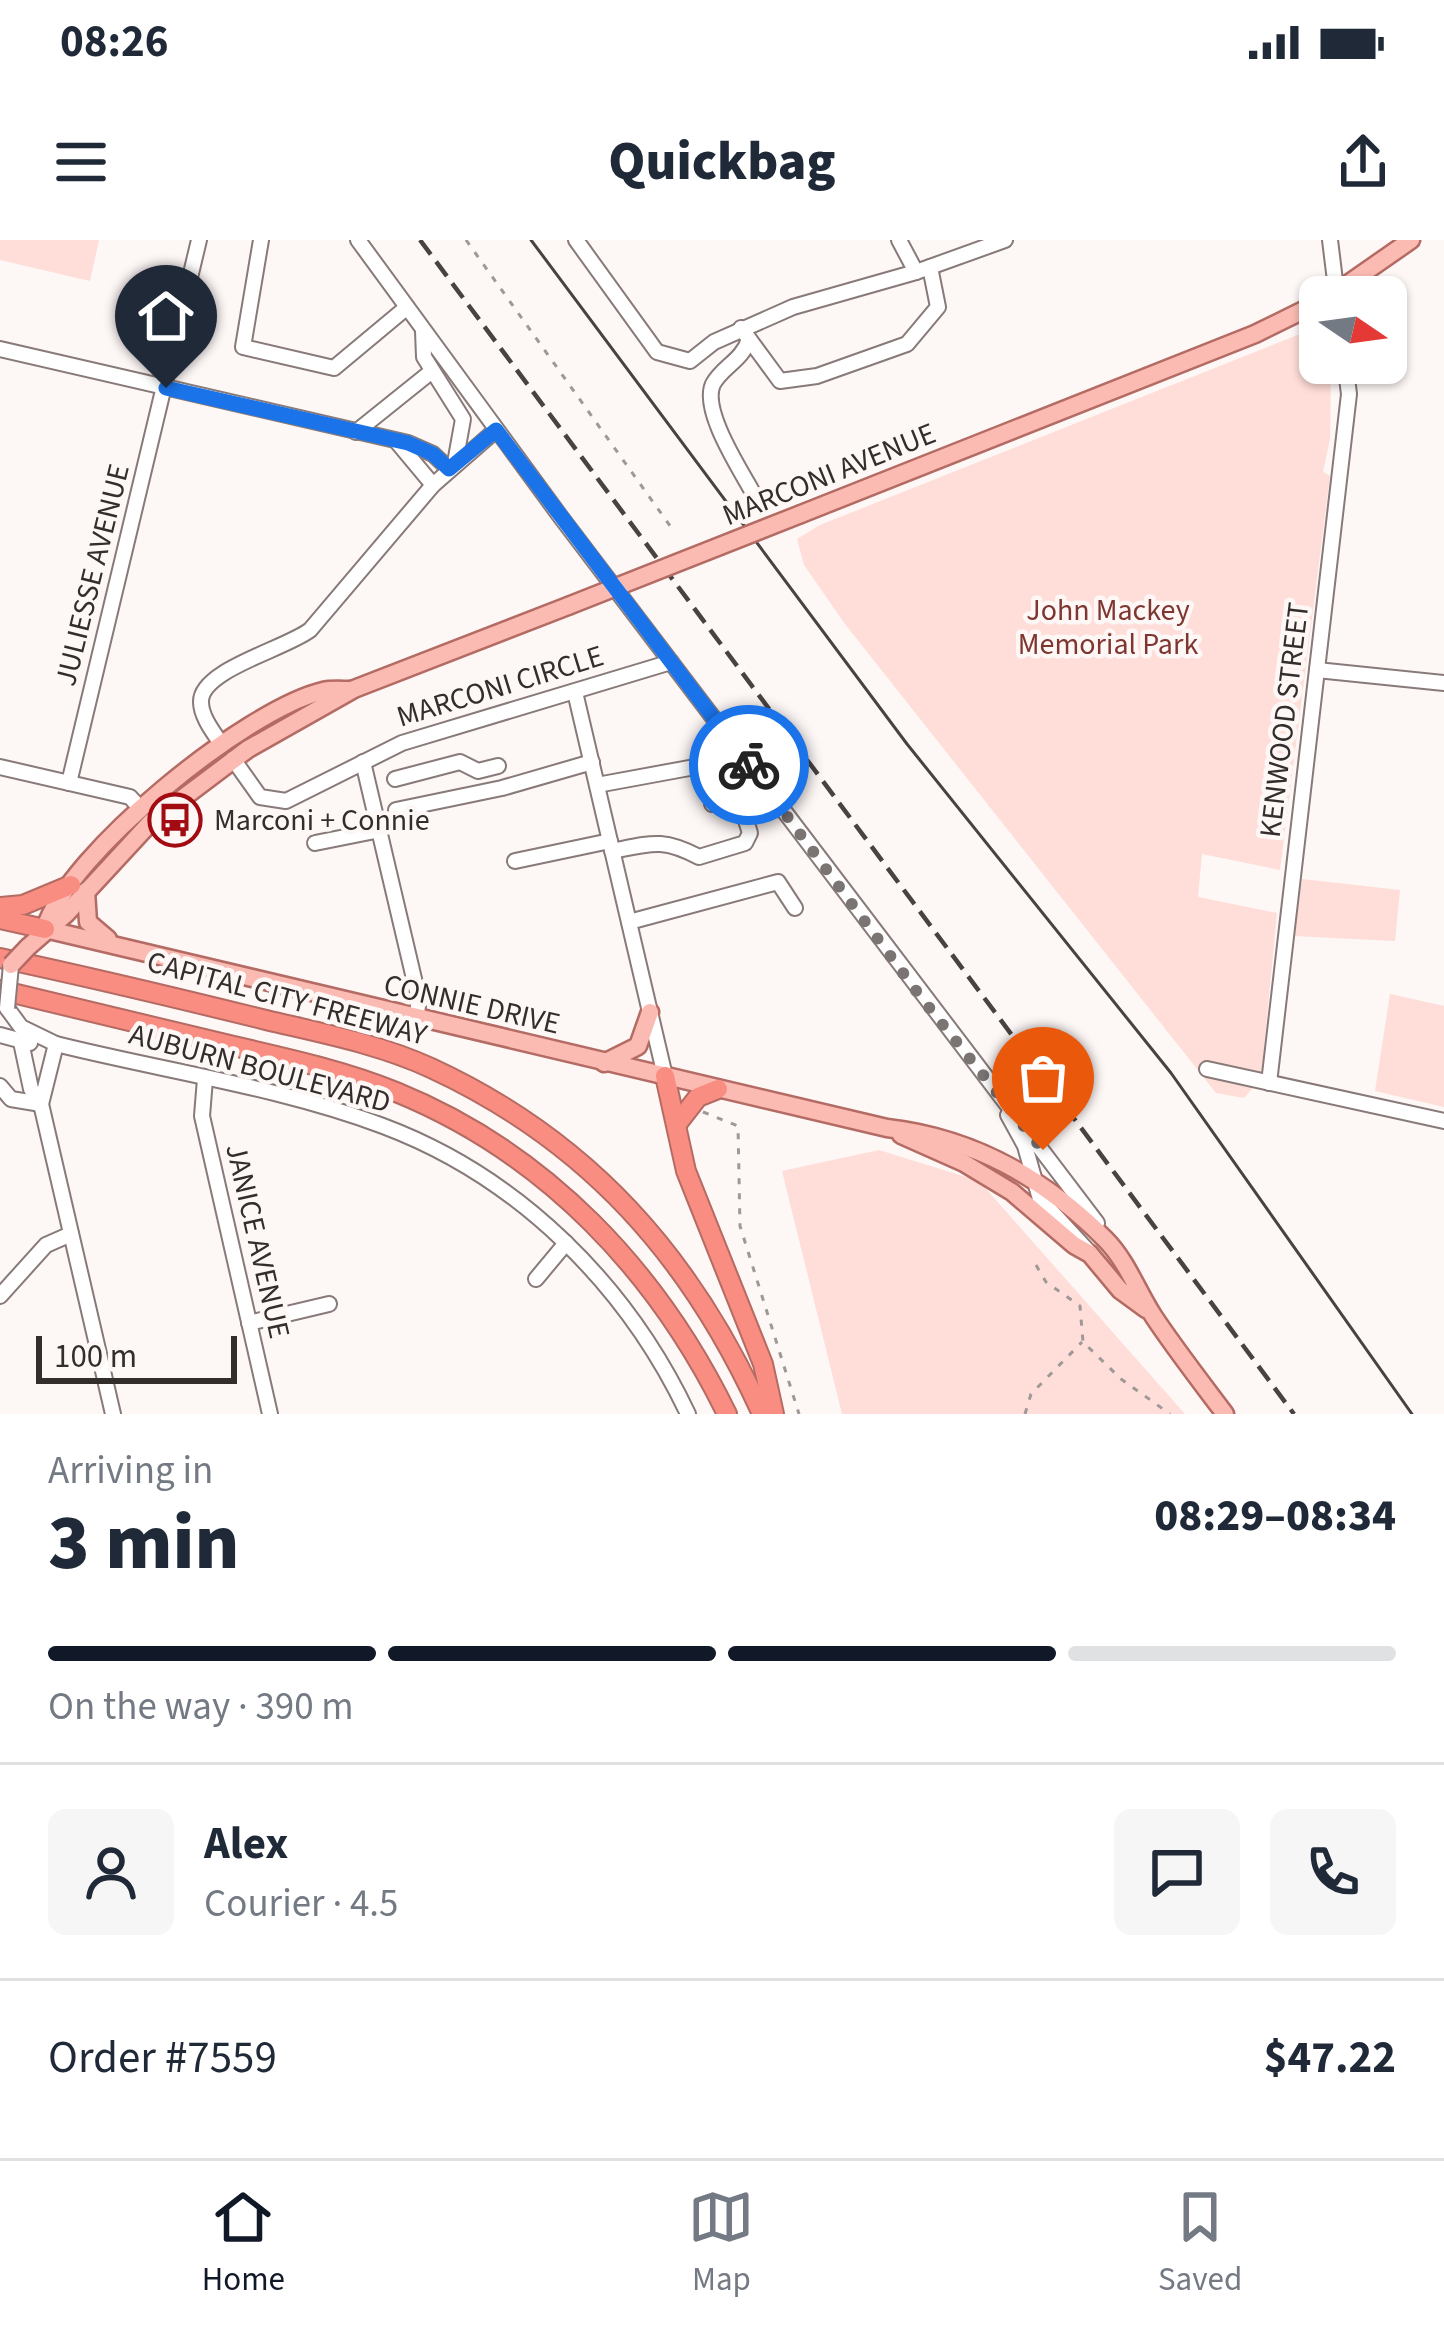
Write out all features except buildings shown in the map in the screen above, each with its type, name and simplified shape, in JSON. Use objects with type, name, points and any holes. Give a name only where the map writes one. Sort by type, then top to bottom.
[{"type":"highway","points":[[0,907],[79,888]]},
{"type":"highway","points":[[0,919],[45,929]]},
{"type":"highway","name":"CAPITAL CITY FREEWAY","points":[[4,967],[359,1042],[428,1066],[493,1100],[558,1143],[617,1195],[670,1253],[714,1316],[763,1414]]},
{"type":"highway","name":"CAPITAL CITY FREEWAY","points":[[3,999],[319,1066],[397,1092],[470,1128],[538,1174],[600,1228],[655,1290],[700,1358],[727,1414]]},
{"type":"highway","points":[[665,1076],[686,1171],[763,1364],[774,1414]]},
{"type":"highway","points":[[677,1124],[698,1097],[718,1089]]},
{"type":"main road","name":"MARCONI AVENUE","points":[[1360,276],[1411,240]]},
{"type":"main road","name":"MARCONI AVENUE","points":[[4,967],[45,929],[52,907],[79,888],[261,721],[323,691],[354,689],[568,606],[1299,313]]},
{"type":"main road","name":"MARCONI AVENUE","points":[[79,888],[141,809],[228,752]]},
{"type":"main road","points":[[79,888],[88,922],[118,946]]},
{"type":"main road","name":"CONNIE DRIVE","points":[[45,929],[979,1149],[1065,1201],[1104,1238],[1134,1278],[1151,1314]]},
{"type":"main road","points":[[603,1063],[638,1046],[650,1012]]},
{"type":"main road","name":"CONNIE DRIVE","points":[[887,1128],[986,1174],[1090,1254],[1120,1290],[1151,1314]]},
{"type":"main road","points":[[1151,1314],[1226,1414]]},
{"type":"street","name":"JULIESSE AVENUE","points":[[69,783],[200,240]]},
{"type":"street","points":[[261,240],[244,347],[334,368],[406,308]]},
{"type":"street","points":[[358,240],[560,516],[1020,1119],[1104,1238]]},
{"type":"street","points":[[576,240],[657,352],[690,361],[714,342],[745,334],[794,307],[1005,240]]},
{"type":"street","points":[[745,334],[780,381],[817,376],[907,344],[938,307],[923,269],[899,240]]},
{"type":"street","points":[[1330,240],[1331,276]]},
{"type":"street","points":[[423,331],[424,357],[463,419],[452,466]]},
{"type":"street","points":[[745,334],[738,362],[716,380],[710,406],[752,493]]},
{"type":"street","points":[[0,349],[398,442],[452,466]]},
{"type":"street","points":[[356,433],[432,370]]},
{"type":"street","name":"KENWOOD STREET","points":[[1268,1082],[1348,384]]},
{"type":"street","points":[[228,752],[202,709],[209,680],[288,645],[310,630],[433,485],[496,430]]},
{"type":"street","points":[[398,442],[433,485]]},
{"type":"street","name":"MARCONI CIRCLE","points":[[228,752],[260,796],[277,802],[420,736],[670,662]]},
{"type":"street","points":[[1317,670],[1444,682]]},
{"type":"street","points":[[575,692],[665,1076]]},
{"type":"street","points":[[363,762],[419,1000],[416,1018]]},
{"type":"street","points":[[395,779],[460,762],[478,771],[498,766]]},
{"type":"street","points":[[396,809],[592,762]]},
{"type":"street","points":[[597,784],[711,764]]},
{"type":"street","points":[[0,767],[130,797],[141,809]]},
{"type":"street","points":[[478,771],[482,791]]},
{"type":"street","points":[[515,861],[658,841],[699,857],[745,843],[750,833],[741,805],[733,799],[712,804]]},
{"type":"street","points":[[315,843],[380,830]]},
{"type":"street","points":[[628,922],[778,882],[795,908]]},
{"type":"street","points":[[3,999],[4,967]]},
{"type":"street","name":"AUBURN BOULEVARD","points":[[3,999],[20,1027],[56,1044]]},
{"type":"street","name":"AUBURN BOULEVARD","points":[[0,1035],[326,1108],[405,1135],[479,1174],[566,1244],[636,1324],[688,1414]]},
{"type":"street","points":[[21,1042],[31,1089],[41,1104],[113,1414]]},
{"type":"street","points":[[41,1104],[56,1044]]},
{"type":"street","points":[[1207,1069],[1444,1121]]},
{"type":"street","name":"JANICE AVENUE","points":[[205,1079],[202,1116],[270,1414]]},
{"type":"street","points":[[0,1086],[11,1099],[41,1104]]},
{"type":"street","points":[[1001,1099],[1025,1146],[1040,1199],[1090,1254]]},
{"type":"street","points":[[0,1296],[46,1245],[71,1234]]},
{"type":"street","points":[[536,1279],[566,1244]]},
{"type":"street","points":[[250,1323],[329,1304]]},
{"type":"path","points":[[466,240],[673,530]]},
{"type":"path","points":[[690,1107],[738,1126],[740,1226],[799,1414]]},
{"type":"path","points":[[1036,1264],[1046,1282],[1080,1306],[1083,1342],[1121,1379],[1170,1414]]},
{"type":"path","points":[[1025,1414],[1030,1394],[1083,1342]]},
{"type":"green space","points":[[0,240],[99,240],[90,281],[0,260]]},
{"type":"green space","name":"John Mackey Memorial Park","points":[[1299,334],[1299,384],[1331,384],[1330,439],[1323,472],[1330,476],[1280,870],[1202,854],[1198,897],[1277,913],[1261,1078],[1244,1098],[1216,1093],[845,624],[804,565],[797,539],[820,525]]},
{"type":"green space","points":[[1302,879],[1400,890],[1395,941],[1294,936]]},
{"type":"green space","points":[[1390,994],[1444,1006],[1444,1107],[1375,1091]]},
{"type":"green space","points":[[879,1150],[979,1181],[1185,1414],[842,1414],[782,1171]]},
{"type":"tram line","points":[[531,240],[907,744],[1171,1073],[1412,1414]]},
{"type":"railway","points":[[420,240],[1294,1414]]},
{"type":"way so far","points":[[749,765],[923,1000],[1043,1150]]},
{"type":"place","name":"Marconi + Connie","points":[[175,820]]},
{"type":"route","points":[[166,388],[408,443],[433,454],[449,469],[496,430],[749,765]]}]
